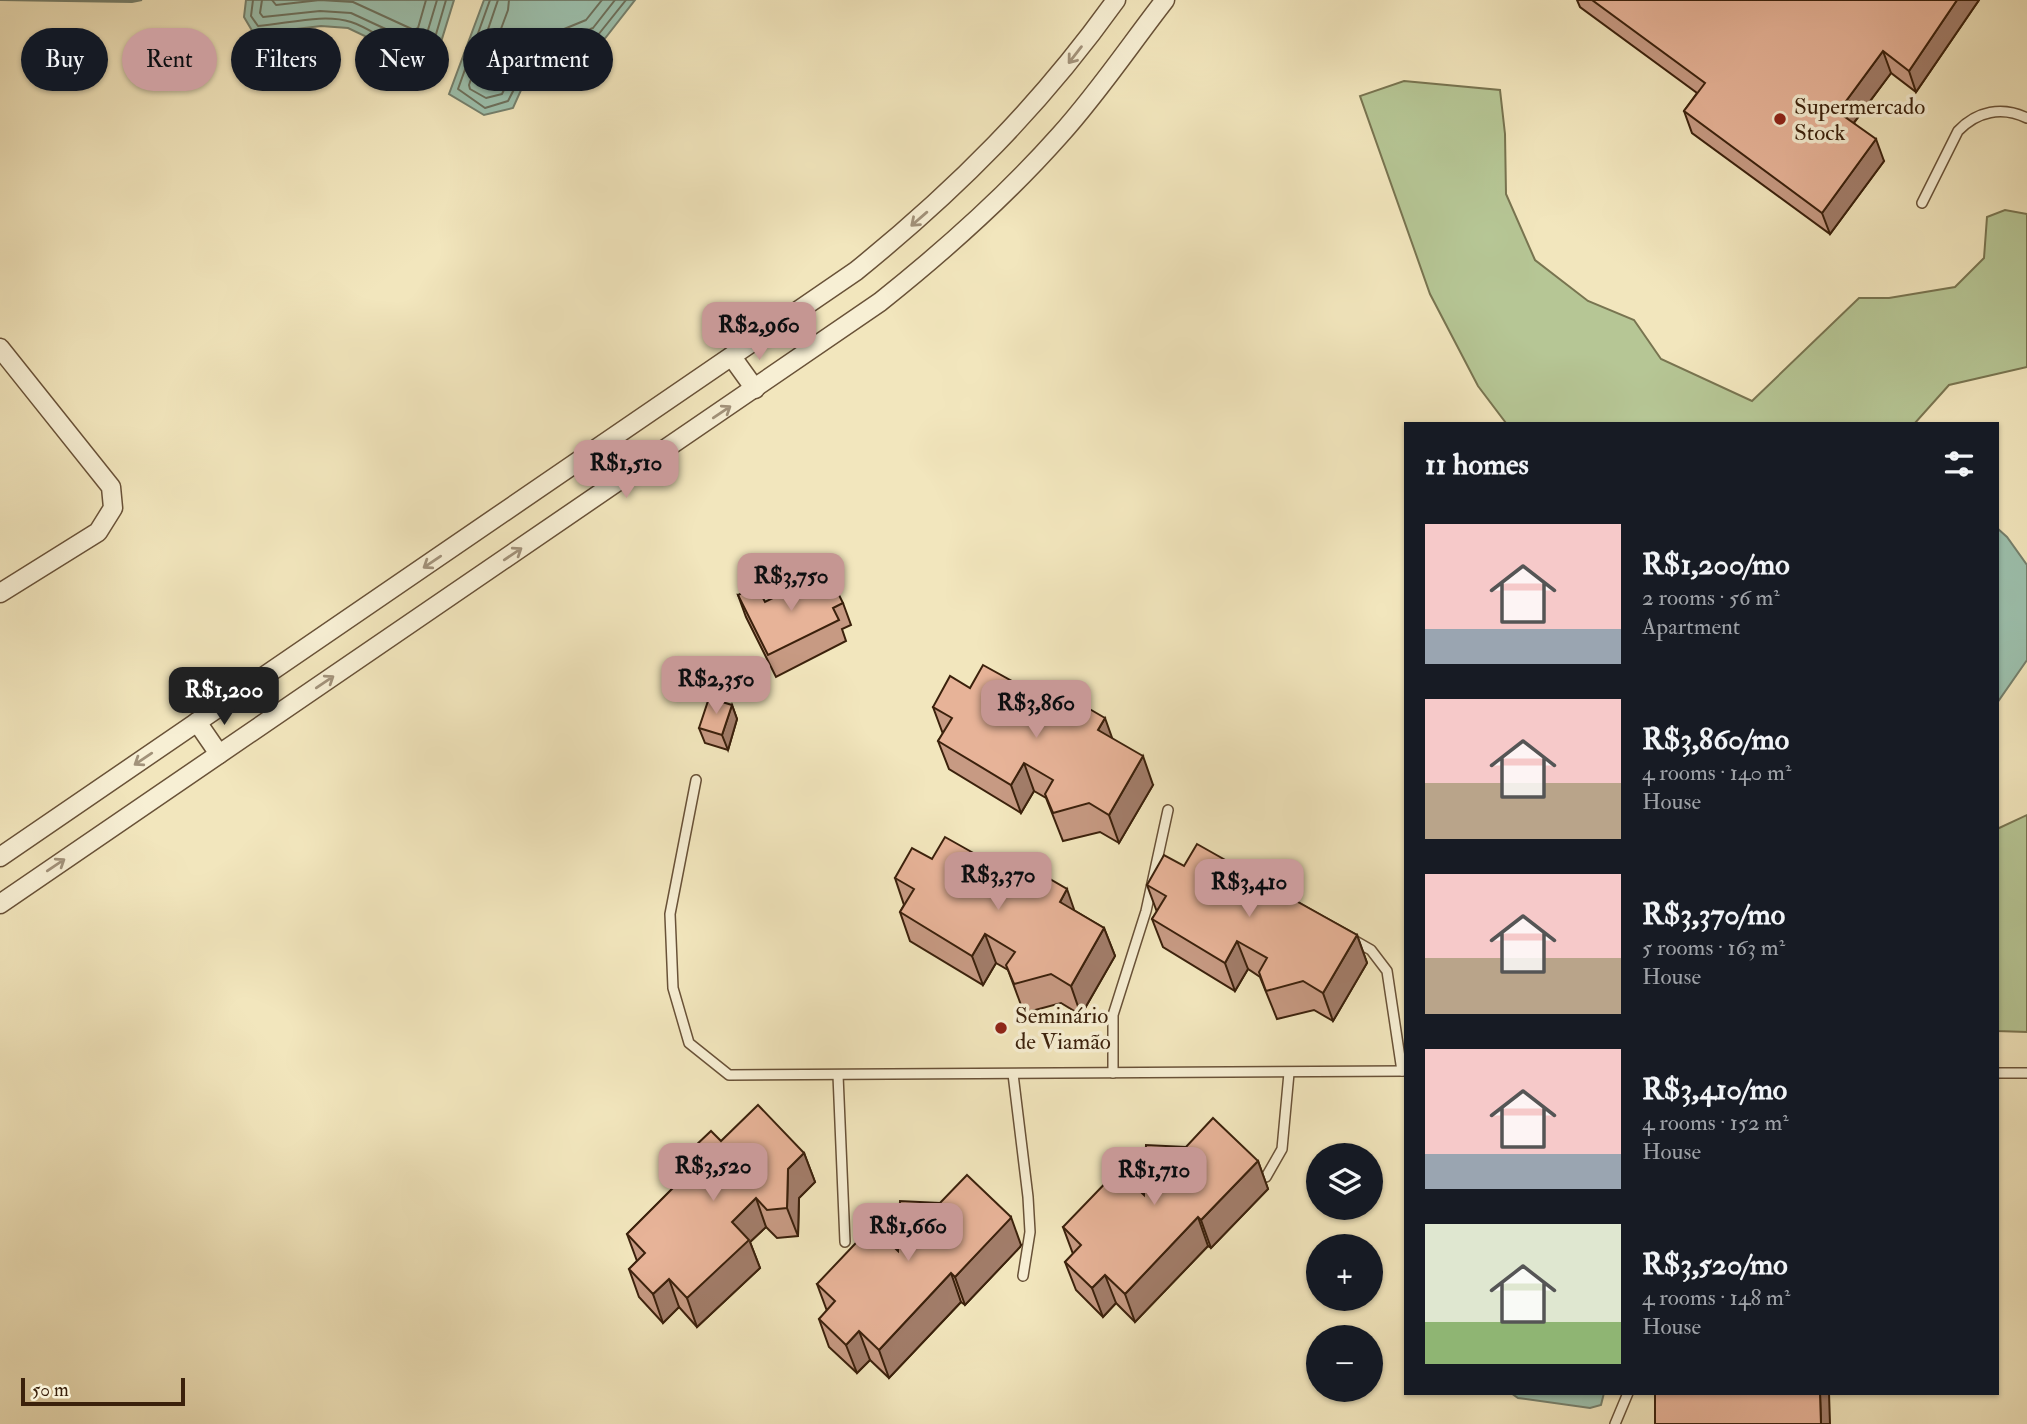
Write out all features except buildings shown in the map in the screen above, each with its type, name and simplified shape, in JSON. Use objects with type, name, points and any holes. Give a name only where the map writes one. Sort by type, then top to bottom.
[{"type":"street","points":[[0,857],[856,271],[953,190],[1031,108],[1116,0]]},
{"type":"street","points":[[0,904],[880,302],[979,218],[1061,135],[1165,0]]},
{"type":"street","points":[[0,348],[110,487],[113,508],[98,532],[0,593]]},
{"type":"street","points":[[732,357],[755,389]]},
{"type":"street","points":[[197,722],[219,754]]},
{"type":"lane","points":[[1922,202],[1958,131],[1965,123],[1985,113],[1996,111],[2007,111],[2027,118]]},
{"type":"lane","points":[[696,780],[670,914],[673,988],[689,1043],[729,1075],[1404,1071],[1387,971],[1370,950],[1339,932]]},
{"type":"lane","points":[[1112,1073],[1113,1015],[1140,934],[1168,810]]},
{"type":"lane","points":[[1266,1177],[1282,1149],[1289,1073]]},
{"type":"lane","points":[[1999,1073],[2027,1073]]},
{"type":"lane","points":[[1013,1074],[1030,1232],[1023,1276]]},
{"type":"lane","points":[[838,1075],[845,1242]]},
{"type":"lane","points":[[1615,1424],[1628,1395]]},
{"type":"shaded area","points":[[1404,81],[1500,90],[1505,134],[1506,194],[1535,260],[1588,301],[1634,320],[1661,359],[1752,401],[1859,298],[1889,298],[1955,287],[1984,258],[1987,217],[2005,210],[2027,214],[2027,367],[1949,385],[1916,422],[1505,422],[1478,386],[1430,294],[1360,96]]},
{"type":"shaded area","points":[[2027,815],[2027,1032],[1999,1031],[1999,828]]},
{"type":"water","points":[[0,0],[142,0],[132,2]]},
{"type":"water","points":[[246,0],[454,0],[445,28],[355,28],[355,31],[348,28],[321,26],[250,28],[244,17]]},
{"type":"water","points":[[484,0],[635,0],[613,28],[474,28]]},
{"type":"water","points":[[463,56],[463,91],[521,91],[513,108],[484,115],[449,94]]},
{"type":"water","points":[[1999,530],[2027,565],[2027,660],[1999,700]]},
{"type":"water","points":[[1514,1395],[1604,1395],[1601,1405],[1590,1408],[1518,1398]]},
{"type":"place","name":"Supermercado Stock","points":[[1780,119]]},
{"type":"place","name":"Seminário de Viamão","points":[[1001,1028]]}]
